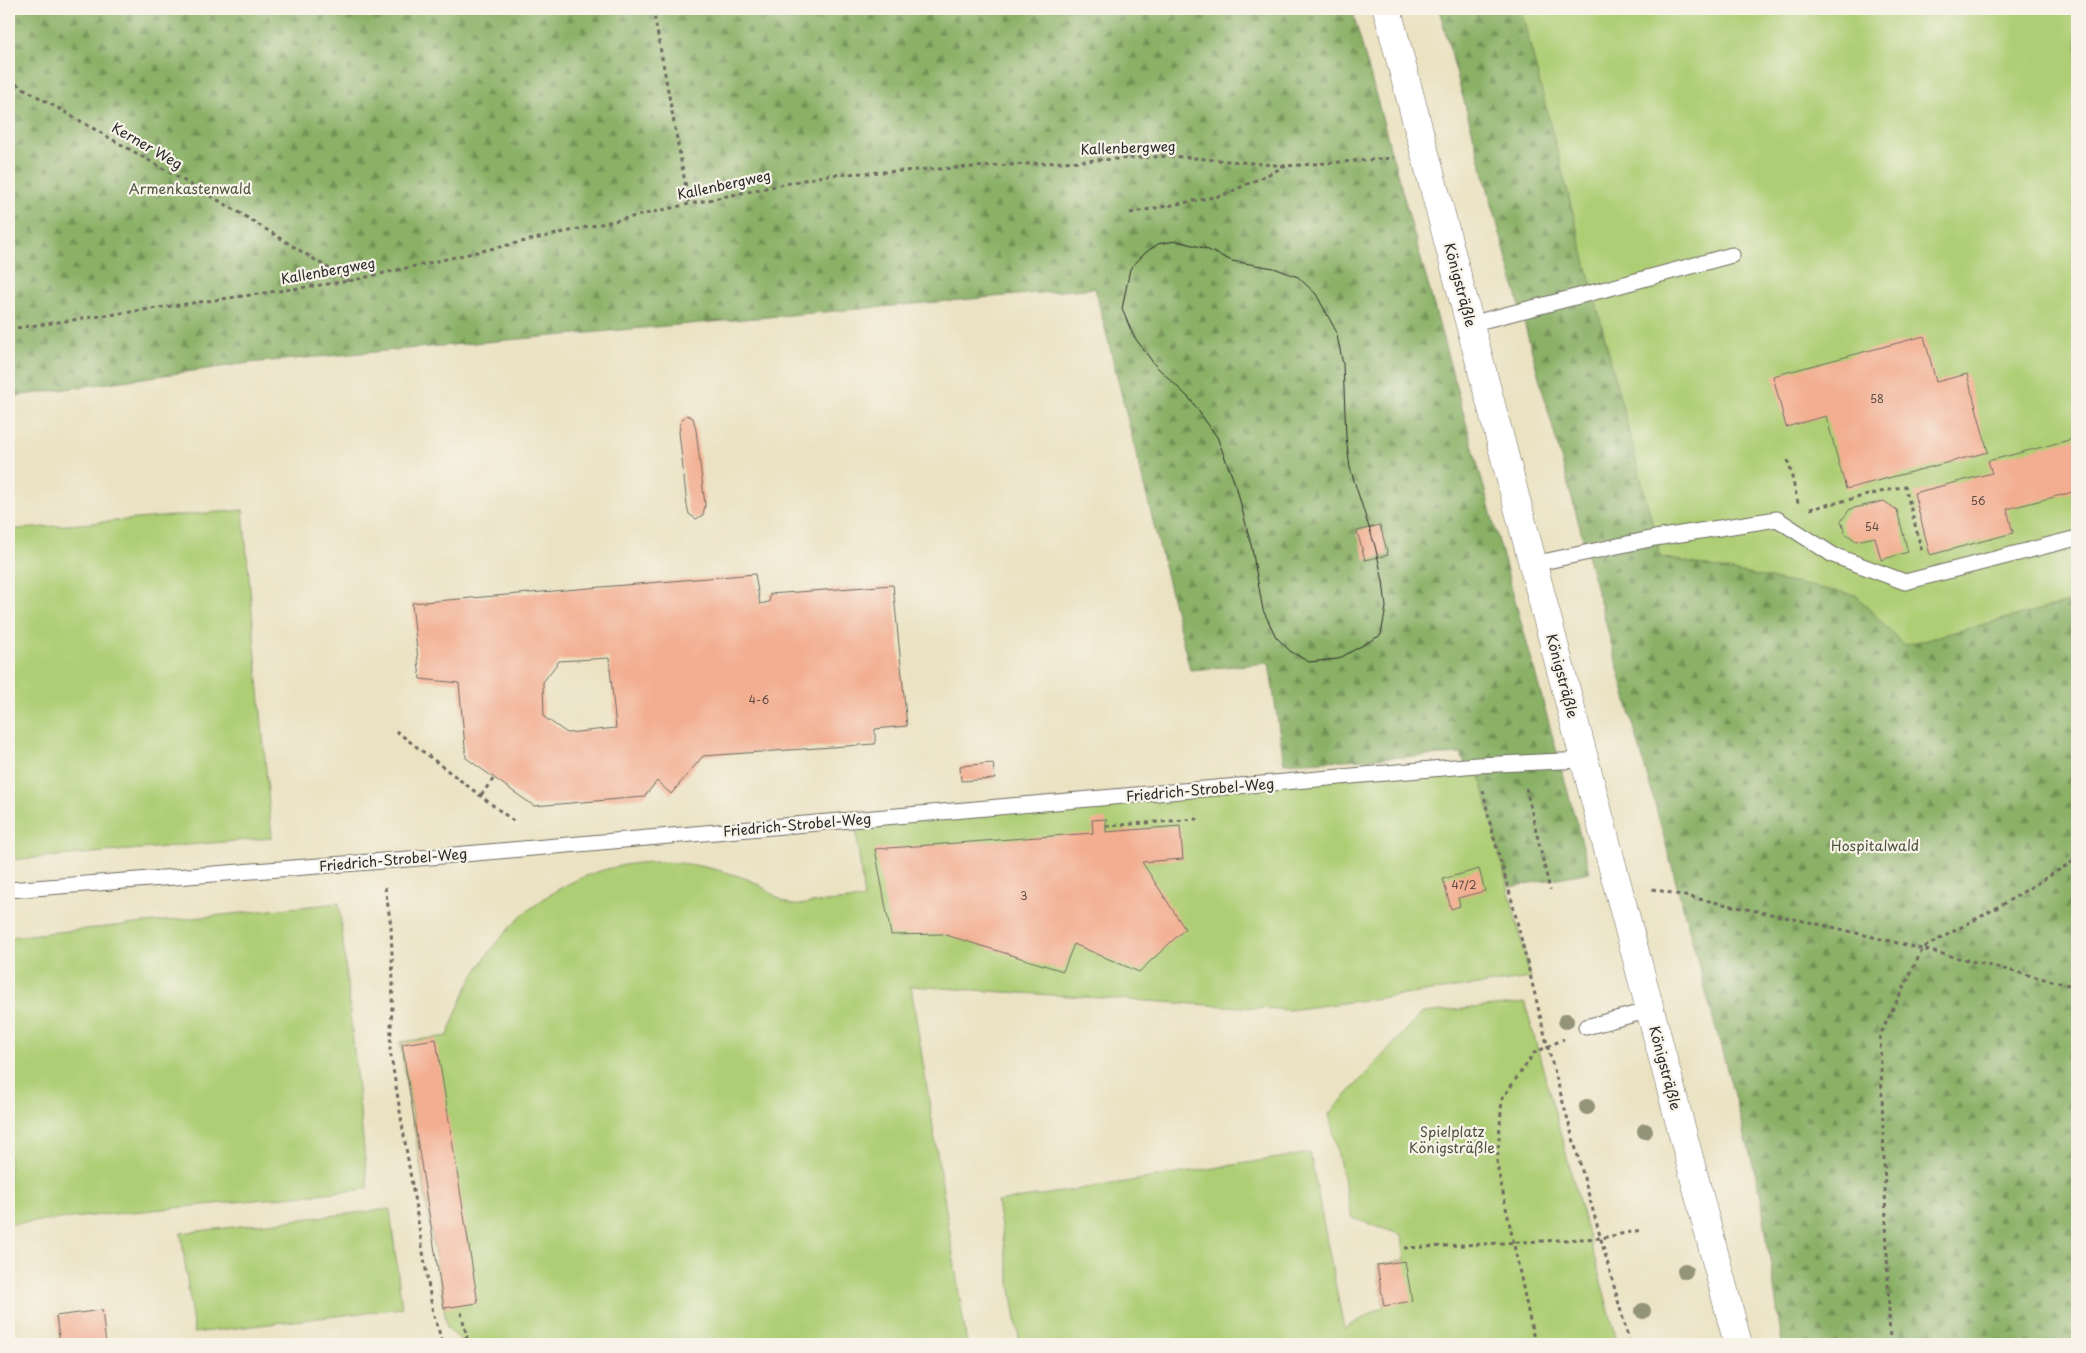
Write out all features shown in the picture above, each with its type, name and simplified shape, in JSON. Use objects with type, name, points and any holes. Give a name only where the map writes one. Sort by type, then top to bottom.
[{"type":"street","name":"Königsträßle","points":[[1387,9],[1738,1344]]},
{"type":"lane","points":[[1470,324],[1732,254]]},
{"type":"lane","points":[[1533,564],[1655,538],[1777,519],[1833,555],[1905,582],[2077,538]]},
{"type":"lane","name":"Friedrich-Strobel-Weg","points":[[9,890],[380,862],[1477,765],[1584,760]]},
{"type":"lane","points":[[1586,1027],[1650,1010]]},
{"type":"path","points":[[653,9],[689,204]]},
{"type":"path","name":"Kerner Weg","points":[[9,80],[235,210],[349,281]]},
{"type":"path","name":"Kallenbergweg","points":[[9,329],[349,281],[828,174],[1171,156],[1286,166],[1426,155]]},
{"type":"path","points":[[1130,213],[1224,195],[1286,166]]},
{"type":"path","points":[[1788,460],[1800,512]]},
{"type":"path","points":[[1805,510],[1905,486],[1928,577]]},
{"type":"path","points":[[396,731],[481,795],[505,816],[550,846]]},
{"type":"path","points":[[1525,763],[1525,784],[1550,890]]},
{"type":"path","points":[[1477,765],[1491,828],[1512,901],[1548,1048],[1630,1344]]},
{"type":"path","points":[[481,795],[494,778]]},
{"type":"path","points":[[1890,1344],[1880,1034],[1923,948],[2000,906],[2077,858]]},
{"type":"path","points":[[380,862],[392,926],[393,983],[390,1050],[434,1313],[442,1343],[421,1344]]},
{"type":"path","points":[[1620,894],[1650,889],[1832,927],[2077,987]]},
{"type":"path","points":[[1535,1344],[1497,1165],[1502,1099],[1534,1053],[1548,1048],[1586,1027]]},
{"type":"path","points":[[1404,1248],[1601,1238],[1641,1230]]},
{"type":"path","points":[[460,1344],[467,1336],[461,1312]]},
{"type":"green space","name":"Armenkastenwald","points":[[9,9],[1352,9],[1590,872],[1510,887],[1461,754],[1284,763],[1269,663],[1190,670],[1095,288],[249,363],[9,397]]},
{"type":"green space","name":"Hospitalwald","points":[[1439,9],[1521,9],[1661,557],[1856,595],[1904,645],[2077,600],[2077,1344],[1782,1344],[1760,1191]]},
{"type":"green space","points":[[1521,9],[2077,9],[2077,600],[1904,645],[1856,595],[1661,557]]},
{"type":"green space","points":[[243,510],[272,838],[9,860],[9,530]]},
{"type":"green space","points":[[1477,765],[1531,978],[1289,1010],[911,986],[967,1344],[464,1344],[447,1327],[400,1042],[448,1036],[464,994],[487,956],[514,923],[547,897],[583,877],[624,865],[667,862],[730,873],[756,883],[792,905],[864,899],[855,820]]},
{"type":"green space","points":[[339,903],[368,1189],[9,1224],[9,937]]},
{"type":"green space","name":"Spielplatz Königsträßle","points":[[1525,1003],[1618,1344],[1020,1344],[997,1202],[1310,1153],[1344,1329],[1384,1306],[1377,1265],[1405,1260],[1402,1235],[1352,1218],[1329,1114],[1422,1013]]},
{"type":"green space","points":[[390,1209],[402,1308],[194,1333],[181,1233]]},
{"type":"building","points":[[1924,336],[1936,382],[1967,374],[1988,452],[1846,489],[1826,416],[1786,427],[1773,376]]},
{"type":"building","points":[[687,415],[693,418],[696,430],[705,505],[703,515],[696,519],[689,514],[687,505],[679,432],[681,420]]},
{"type":"building","points":[[2077,438],[2077,491],[2007,509],[2013,533],[1930,555],[1914,493],[1992,473],[1988,461]]},
{"type":"building","points":[[1884,501],[1897,510],[1908,552],[1881,560],[1875,537],[1856,541],[1845,533],[1841,521],[1850,509]]},
{"type":"building","points":[[1380,525],[1388,555],[1365,560],[1357,531]]},
{"type":"building","points":[[755,574],[760,604],[769,602],[770,594],[893,585],[907,726],[875,729],[875,744],[703,756],[671,794],[657,781],[644,797],[534,806],[466,758],[459,683],[420,679],[412,603]],"holes":[[[609,658],[616,728],[567,733],[544,717],[543,682],[559,661]]]},
{"type":"building","points":[[993,763],[995,779],[961,781],[960,766]]},
{"type":"building","points":[[1106,819],[1106,832],[1180,826],[1183,859],[1142,862],[1185,929],[1139,972],[1074,944],[1063,971],[943,934],[891,935],[875,849],[1093,833],[1092,820]]},
{"type":"building","points":[[1479,869],[1485,891],[1458,898],[1460,906],[1451,909],[1443,879]]},
{"type":"building","points":[[436,1039],[478,1303],[444,1308],[402,1044]]},
{"type":"building","points":[[1405,1261],[1412,1301],[1384,1306],[1377,1265]]},
{"type":"building","points":[[102,1310],[106,1344],[60,1344],[56,1316]]},
{"type":"tram line","points":[[1177,241],[1204,248],[1232,261],[1274,268],[1298,277],[1316,294],[1336,331],[1343,364],[1346,437],[1350,468],[1375,546],[1383,581],[1386,607],[1381,635],[1338,659],[1309,662],[1290,651],[1276,637],[1263,610],[1252,549],[1237,489],[1217,437],[1190,399],[1154,364],[1133,335],[1122,309],[1130,269],[1145,253],[1158,244],[1177,241]]}]
